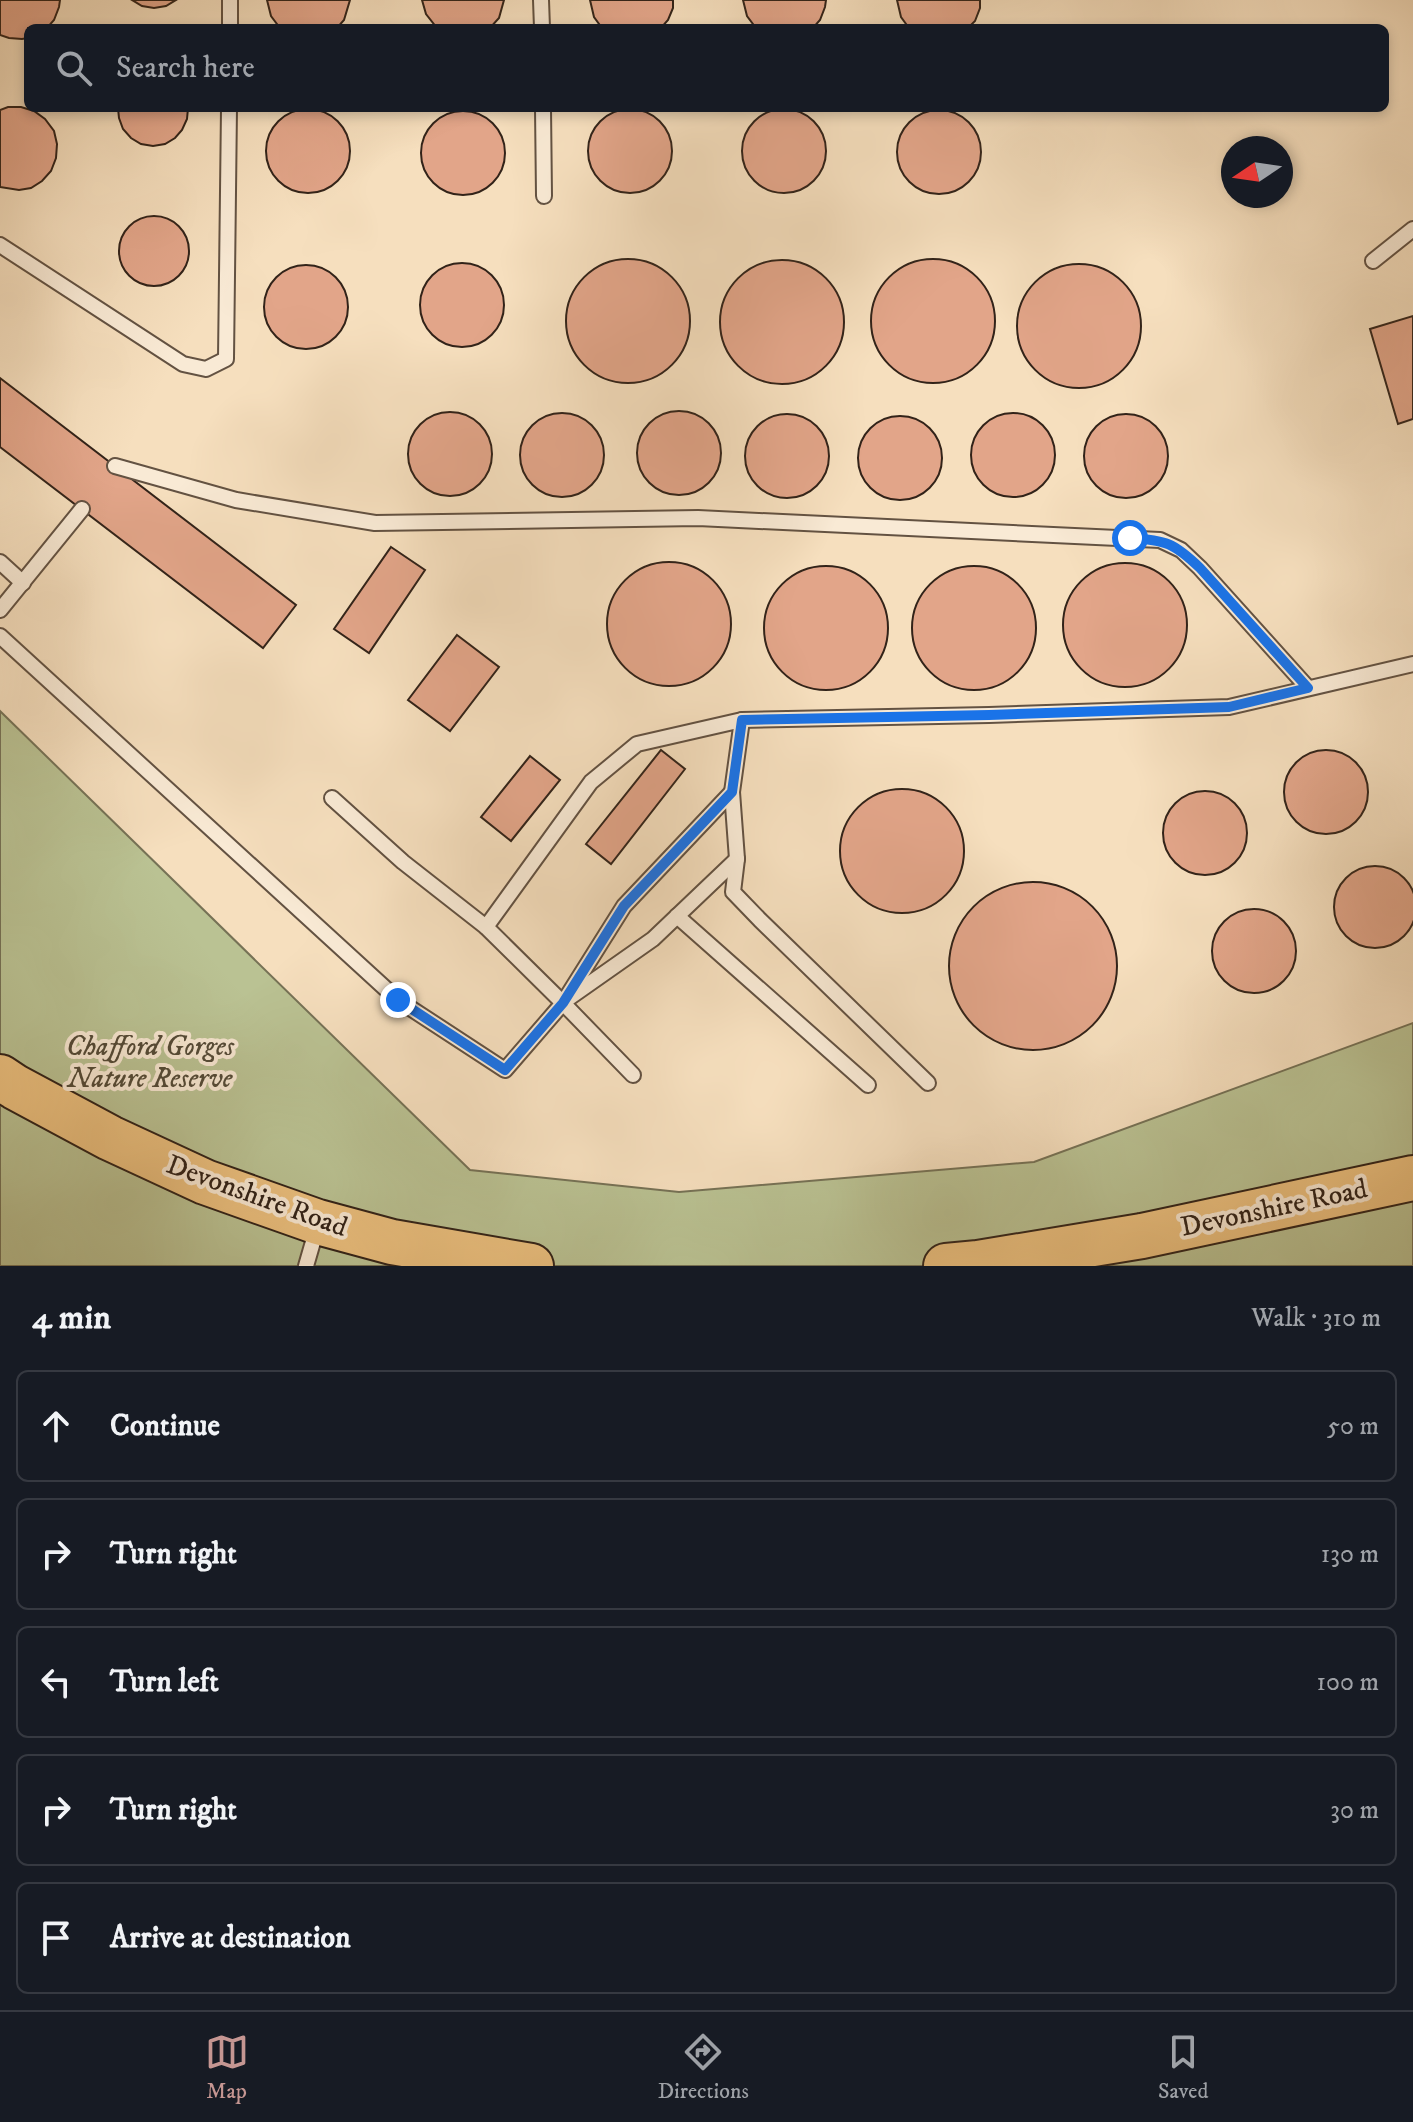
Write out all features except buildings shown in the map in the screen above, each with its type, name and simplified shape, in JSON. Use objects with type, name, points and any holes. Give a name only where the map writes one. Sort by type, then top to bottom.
[{"type":"main road","name":"Devonshire Road","points":[[0,1077],[110,1138],[205,1182],[318,1222],[392,1242],[531,1266]]},
{"type":"main road","name":"Devonshire Road","points":[[946,1266],[1142,1236],[1413,1178]]},
{"type":"lane","points":[[230,0],[230,24]]},
{"type":"lane","points":[[541,0],[542,24]]},
{"type":"lane","points":[[0,245],[183,364],[206,369],[226,359],[229,112]]},
{"type":"lane","points":[[543,112],[544,196]]},
{"type":"lane","points":[[1373,261],[1413,229]]},
{"type":"lane","points":[[115,466],[236,500],[375,523],[698,518],[1160,540],[1181,550],[1200,568],[1308,688]]},
{"type":"lane","points":[[0,610],[82,509]]},
{"type":"lane","points":[[0,562],[23,583]]},
{"type":"lane","points":[[0,636],[398,1000],[505,1070],[563,1003],[624,906],[732,792]]},
{"type":"lane","points":[[486,927],[591,782],[637,744],[742,720],[1229,707],[1413,664]]},
{"type":"lane","points":[[742,720],[732,792],[737,859],[733,892],[928,1083]]},
{"type":"lane","points":[[332,798],[403,862],[486,927],[633,1075]]},
{"type":"lane","points":[[563,1003],[653,939],[737,859]]},
{"type":"lane","points":[[677,916],[868,1085]]},
{"type":"lane","points":[[306,1266],[318,1222]]},
{"type":"green space","name":"Chafford Gorges Nature Reserve","points":[[0,711],[470,1170],[679,1192],[1034,1162],[1413,1023],[1413,1266],[0,1266]]},
{"type":"route","points":[[398,1000],[505,1070],[563,1003],[624,906],[732,792],[742,720],[1229,707],[1308,688],[1181,550],[1160,540],[1130,538]]}]
